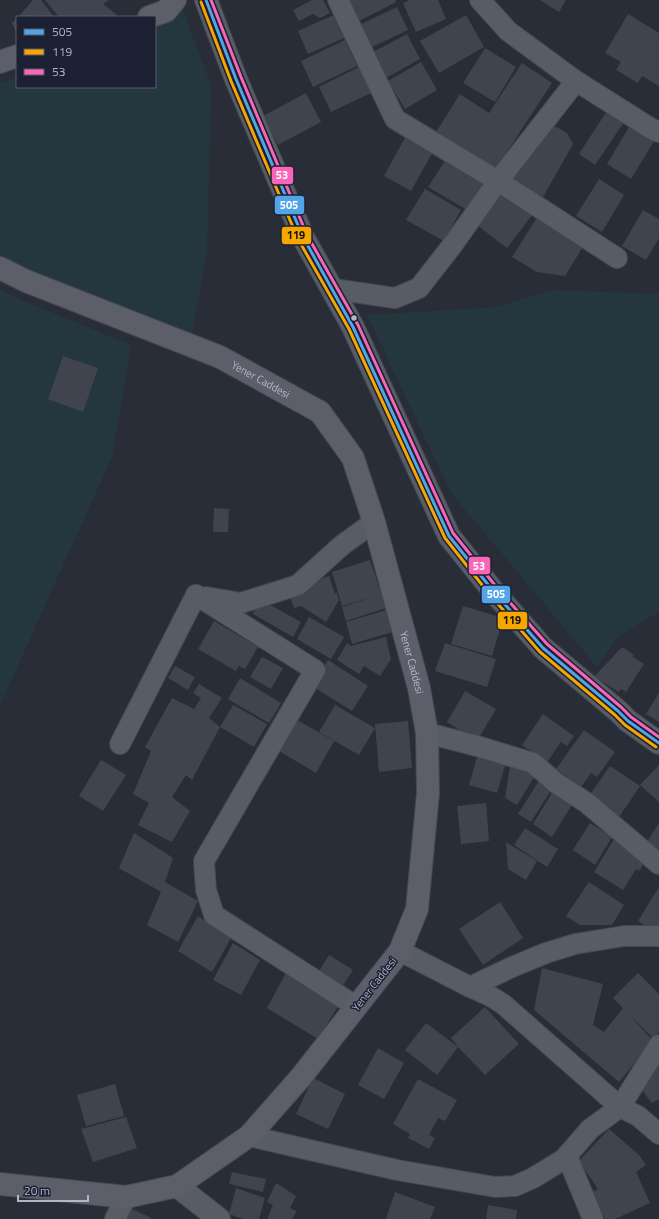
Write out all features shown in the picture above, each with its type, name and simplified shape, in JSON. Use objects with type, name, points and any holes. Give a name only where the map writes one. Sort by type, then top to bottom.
[{"type":"main road","points":[[152,16],[166,11],[175,0]]},
{"type":"main road","points":[[0,62],[16,56]]},
{"type":"main road","name":"Yener Caddesi","points":[[0,268],[26,281],[220,357],[320,412],[353,458],[374,522],[419,688],[427,733],[428,793],[417,909],[400,951],[301,1077],[249,1136],[178,1186]]},
{"type":"main road","points":[[0,1184],[126,1197],[178,1186]]},
{"type":"street","points":[[206,0],[236,79],[303,236],[353,327],[449,536],[494,592],[543,648],[628,721],[659,743]]},
{"type":"street","points":[[338,0],[394,120],[498,181],[617,258]]},
{"type":"street","points":[[480,0],[508,31],[576,81],[659,132]]},
{"type":"street","points":[[332,289],[395,298],[419,288],[454,243],[498,181],[576,81]]},
{"type":"street","points":[[196,596],[241,603],[298,585],[341,546],[374,522]]},
{"type":"street","points":[[120,744],[196,596]]},
{"type":"street","points":[[196,596],[315,670],[204,861],[206,890],[214,915],[357,1007]]},
{"type":"street","points":[[427,733],[533,763],[556,783],[587,803],[659,864]]},
{"type":"street","points":[[470,987],[546,953],[575,944],[624,936],[659,936]]},
{"type":"street","points":[[400,951],[503,1004],[620,1108],[638,1116],[659,1134]]},
{"type":"street","points":[[249,1136],[397,1170],[495,1187],[515,1186],[533,1178],[564,1159],[590,1129],[620,1108],[659,1044]]},
{"type":"street","points":[[567,1156],[593,1219]]},
{"type":"street","points":[[178,1186],[219,1219]]},
{"type":"street","points":[[115,1219],[126,1197]]},
{"type":"shaded area","points":[[182,8],[211,85],[207,253],[191,339],[0,260],[0,83],[16,77],[16,88],[156,88],[156,28]]},
{"type":"shaded area","points":[[0,289],[17,298],[131,345],[112,457],[0,705]]},
{"type":"shaded area","points":[[552,290],[657,294],[659,291],[659,613],[646,619],[616,639],[597,667],[451,493],[367,315],[496,307]]},
{"type":"building","points":[[33,0],[41,0],[53,16],[19,16]]},
{"type":"building","points":[[45,0],[109,0],[103,4],[117,15],[115,16],[58,16]]},
{"type":"building","points":[[312,0],[323,0],[330,13],[320,18],[313,14],[299,21],[293,10]]},
{"type":"building","points":[[346,0],[395,0],[396,2],[357,22]]},
{"type":"building","points":[[410,0],[438,0],[446,19],[416,32],[403,3]]},
{"type":"building","points":[[540,0],[566,0],[559,12]]},
{"type":"building","points":[[397,7],[408,30],[370,48],[359,25]]},
{"type":"building","points":[[628,14],[659,33],[659,86],[642,76],[638,83],[616,70],[621,62],[605,53]]},
{"type":"building","points":[[334,15],[344,38],[308,54],[298,31]]},
{"type":"building","points":[[466,15],[484,47],[439,73],[420,41]]},
{"type":"building","points":[[16,19],[16,31],[12,23]]},
{"type":"building","points":[[407,34],[420,59],[386,78],[373,52]]},
{"type":"building","points":[[345,40],[357,66],[313,87],[301,61]]},
{"type":"building","points":[[485,48],[516,67],[495,102],[463,83]]},
{"type":"building","points":[[421,62],[437,90],[405,109],[388,81]]},
{"type":"building","points":[[522,63],[552,83],[495,170],[436,132],[460,94],[489,113]]},
{"type":"building","points":[[359,67],[371,93],[331,112],[319,87]]},
{"type":"building","points":[[306,93],[321,122],[278,145],[263,116]]},
{"type":"building","points":[[607,111],[624,122],[595,165],[579,154]]},
{"type":"building","points":[[546,121],[567,133],[573,144],[543,197],[513,180]]},
{"type":"building","points":[[629,127],[654,141],[631,179],[607,164]]},
{"type":"building","points":[[407,134],[435,148],[411,191],[384,176]]},
{"type":"building","points":[[447,158],[485,180],[467,210],[428,187]]},
{"type":"building","points":[[599,179],[624,195],[602,232],[576,216]]},
{"type":"building","points":[[425,189],[461,210],[444,241],[406,220]]},
{"type":"building","points":[[499,190],[532,215],[507,248],[474,223]]},
{"type":"building","points":[[643,210],[659,219],[659,238],[646,260],[622,246]]},
{"type":"building","points":[[538,216],[584,245],[565,276],[537,272],[512,257]]},
{"type":"building","points":[[63,356],[98,368],[83,412],[48,399]]},
{"type":"building","points":[[214,508],[229,509],[228,532],[213,532]]},
{"type":"building","points":[[370,560],[386,608],[346,621],[342,607],[373,597],[342,606],[332,572]]},
{"type":"building","points":[[329,576],[335,594],[337,593],[339,600],[326,622],[301,606],[294,608],[288,591]]},
{"type":"building","points":[[261,600],[301,622],[293,637],[253,614]]},
{"type":"building","points":[[463,606],[503,618],[492,656],[451,644]]},
{"type":"building","points":[[386,610],[392,632],[352,644],[346,622]]},
{"type":"building","points":[[309,617],[344,637],[331,659],[297,639]]},
{"type":"building","points":[[214,621],[258,647],[245,669],[239,666],[236,671],[198,649]]},
{"type":"building","points":[[386,637],[391,659],[380,676],[364,666],[359,674],[337,660],[347,643],[351,646]]},
{"type":"building","points":[[445,643],[496,659],[487,687],[435,671]]},
{"type":"building","points":[[622,647],[644,664],[626,692],[621,689],[619,692],[594,677]]},
{"type":"building","points":[[262,657],[283,668],[271,689],[250,677]]},
{"type":"building","points":[[328,660],[368,686],[352,711],[312,686]]},
{"type":"building","points":[[175,666],[195,677],[188,690],[168,678]]},
{"type":"building","points":[[240,678],[281,703],[269,723],[228,699]]},
{"type":"building","points":[[199,684],[222,698],[209,718],[220,727],[192,780],[186,775],[172,797],[190,811],[172,842],[138,825],[149,803],[133,794],[151,751],[145,747],[172,698],[194,709],[201,698],[193,693]]},
{"type":"building","points":[[465,691],[496,709],[477,741],[447,722]]},
{"type":"building","points":[[659,693],[659,722],[646,714]]},
{"type":"building","points":[[233,705],[267,724],[254,747],[220,727]]},
{"type":"building","points":[[335,705],[375,728],[359,755],[319,732]]},
{"type":"building","points":[[543,714],[574,736],[567,746],[561,742],[547,762],[522,745]]},
{"type":"building","points":[[297,720],[334,741],[316,773],[279,751]]},
{"type":"building","points":[[408,721],[412,768],[379,772],[375,724]]},
{"type":"building","points":[[584,730],[615,752],[597,777],[591,773],[581,787],[556,769]]},
{"type":"building","points":[[478,754],[506,762],[497,793],[469,785]]},
{"type":"building","points":[[511,759],[536,774],[517,805],[505,798]]},
{"type":"building","points":[[101,760],[126,775],[103,811],[79,796]]},
{"type":"building","points":[[659,765],[659,802],[640,785]]},
{"type":"building","points":[[610,766],[640,786],[619,817],[589,796]]},
{"type":"building","points":[[540,779],[553,787],[531,822],[518,814]]},
{"type":"building","points":[[555,788],[575,800],[552,837],[533,824]]},
{"type":"building","points":[[486,803],[489,841],[461,844],[457,806]]},
{"type":"building","points":[[590,823],[612,837],[595,865],[573,850]]},
{"type":"building","points":[[659,823],[659,851],[646,843]]},
{"type":"building","points":[[525,828],[558,849],[547,867],[514,845]]},
{"type":"building","points":[[134,833],[173,858],[165,882],[198,901],[178,942],[147,925],[161,892],[119,868]]},
{"type":"building","points":[[614,839],[647,859],[639,871],[636,869],[623,890],[594,872]]},
{"type":"building","points":[[506,842],[537,861],[526,880],[508,869]]},
{"type":"building","points":[[589,882],[624,905],[612,925],[580,925],[566,916]]},
{"type":"building","points":[[659,887],[659,934],[638,921]]},
{"type":"building","points":[[500,902],[523,938],[483,965],[459,929]]},
{"type":"building","points":[[198,916],[231,938],[212,972],[178,951]]},
{"type":"building","points":[[233,943],[260,960],[241,995],[213,980]]},
{"type":"building","points":[[329,955],[353,970],[340,990],[316,976]]},
{"type":"building","points":[[542,968],[603,984],[593,1025],[604,1032],[623,1008],[613,998],[638,973],[659,994],[659,1032],[653,1038],[629,1014],[653,1041],[619,1082],[534,1010]]},
{"type":"building","points":[[287,971],[340,1003],[318,1039],[267,1008]]},
{"type":"building","points":[[485,1007],[519,1044],[485,1075],[451,1038]]},
{"type":"building","points":[[426,1023],[458,1047],[437,1075],[405,1050]]},
{"type":"building","points":[[378,1048],[404,1063],[384,1099],[358,1085]]},
{"type":"building","points":[[659,1064],[659,1099],[652,1103],[640,1088]]},
{"type":"building","points":[[313,1078],[345,1094],[328,1129],[296,1114]]},
{"type":"building","points":[[418,1079],[457,1100],[445,1121],[438,1118],[429,1135],[435,1138],[429,1149],[408,1138],[410,1134],[393,1124]]},
{"type":"building","points":[[115,1084],[124,1116],[86,1126],[77,1095]]},
{"type":"building","points":[[126,1117],[137,1148],[93,1162],[81,1129]]},
{"type":"building","points":[[609,1129],[639,1155],[646,1165],[636,1172],[650,1203],[615,1219],[605,1219],[593,1192],[598,1189],[579,1161]]},
{"type":"building","points":[[232,1172],[266,1179],[263,1192],[229,1184]]},
{"type":"building","points":[[276,1183],[296,1196],[290,1208],[297,1211],[292,1219],[267,1219],[273,1205],[267,1202]]},
{"type":"building","points":[[236,1188],[265,1198],[259,1219],[243,1219],[229,1214]]},
{"type":"building","points":[[395,1192],[435,1207],[430,1219],[386,1219]]},
{"type":"building","points":[[488,1205],[517,1210],[516,1219],[486,1219]]},
{"type":"building","points":[[130,1208],[151,1218],[151,1219],[125,1219]]},
{"type":"transit line","name":"505","points":[[206,0],[236,79],[303,237],[353,327],[449,536],[494,592],[543,648],[628,721],[659,743]]},
{"type":"transit line","name":"53","points":[[211,0],[241,77],[307,235],[358,325],[453,533],[498,589],[547,644],[631,717],[659,737]]},
{"type":"transit line","name":"119","points":[[201,2],[231,81],[298,239],[349,329],[445,538],[490,595],[540,652],[625,725],[656,747]]}]
